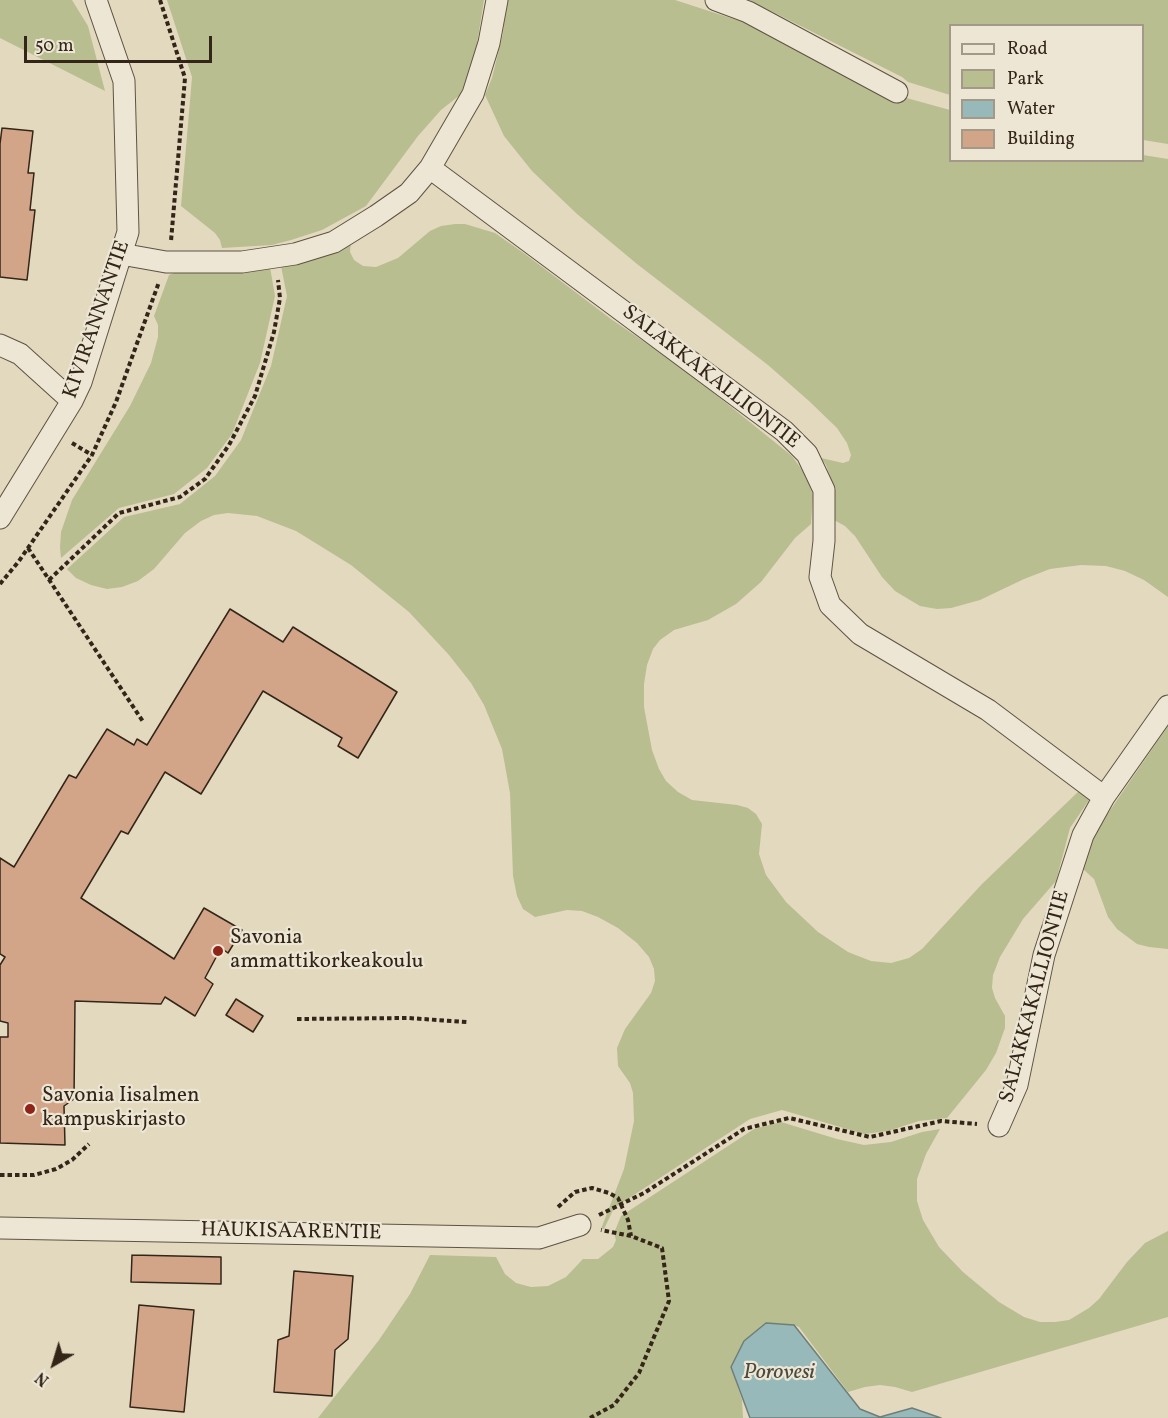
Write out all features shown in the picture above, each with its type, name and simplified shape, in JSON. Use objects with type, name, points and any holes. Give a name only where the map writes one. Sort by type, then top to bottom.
[{"type":"street","name":"KIVIRANNANTIE","points":[[0,518],[72,401],[81,382],[128,232],[124,81],[96,0]]},
{"type":"street","points":[[121,254],[166,262],[242,262],[295,254],[334,242],[376,216],[409,193],[430,168],[473,94],[489,43],[496,0]]},
{"type":"street","points":[[716,0],[748,12],[897,92]]},
{"type":"street","name":"SALAKKAKALLIONTIE","points":[[430,168],[784,431],[807,454],[824,490],[824,541],[820,577],[830,605],[860,634],[988,710],[1104,796],[1083,835],[1054,923],[1044,955],[1017,1085],[999,1126]]},
{"type":"street","points":[[0,345],[20,354],[72,401]]},
{"type":"street","points":[[1104,796],[1168,706]]},
{"type":"street","name":"HAUKISAARENTIE","points":[[0,1228],[539,1238],[580,1225]]},
{"type":"path","points":[[49,580],[119,513],[180,497],[205,479],[229,444],[255,396],[274,332],[279,298],[276,270]]},
{"type":"path","points":[[28,548],[144,723]]},
{"type":"path","points":[[297,1019],[408,1018],[467,1022]]},
{"type":"path","points":[[580,1225],[644,1193],[744,1129],[789,1118],[870,1137],[941,1121],[999,1126]]},
{"type":"path","points":[[0,1175],[34,1175],[56,1170],[72,1160],[89,1144]]},
{"type":"path","points":[[580,1225],[631,1236],[662,1248],[669,1301],[639,1373],[614,1406],[590,1418]]},
{"type":"green space","points":[[0,0],[72,0],[88,26],[105,91],[0,38]]},
{"type":"green space","points":[[167,0],[484,0],[476,50],[460,95],[441,110],[418,136],[366,206],[322,230],[291,240],[272,245],[222,248],[215,233],[181,206],[192,77]]},
{"type":"green space","points":[[506,0],[675,0],[746,23],[824,63],[903,97],[949,110],[949,162],[1144,162],[1144,155],[1168,159],[1168,597],[1144,580],[1125,571],[1106,566],[1081,565],[1050,569],[980,600],[951,608],[937,609],[920,606],[895,591],[882,577],[855,536],[845,526],[834,520],[835,491],[826,465],[821,458],[843,463],[849,461],[851,455],[847,443],[837,428],[768,365],[637,264],[577,214],[532,171],[504,136],[485,95],[492,78],[503,33]]},
{"type":"green space","points":[[749,0],[1168,0],[1168,144],[1144,140],[1144,24],[949,24],[949,95],[908,82]]},
{"type":"green space","points":[[465,224],[495,233],[525,254],[611,319],[684,369],[792,456],[805,474],[813,495],[811,524],[795,538],[761,582],[736,604],[708,620],[674,630],[660,640],[653,649],[647,665],[644,707],[652,750],[666,781],[678,792],[692,800],[737,805],[748,808],[756,814],[762,824],[759,854],[766,875],[786,902],[818,932],[848,952],[871,961],[891,963],[909,958],[922,949],[982,884],[1080,790],[1091,797],[1070,828],[1056,881],[1023,919],[1000,957],[993,975],[992,988],[1005,1016],[1005,1028],[996,1053],[986,1070],[947,1118],[919,1121],[888,1131],[864,1134],[782,1110],[750,1119],[614,1208],[604,1229],[601,1229],[624,1169],[634,1121],[633,1093],[630,1083],[618,1066],[617,1048],[625,1029],[651,993],[655,981],[654,969],[649,957],[637,943],[618,928],[598,917],[582,911],[567,910],[535,917],[523,909],[517,896],[513,876],[510,793],[502,749],[484,705],[471,683],[449,655],[409,612],[351,565],[296,531],[257,516],[228,513],[214,515],[201,521],[185,533],[154,569],[138,581],[122,587],[107,589],[91,585],[76,578],[67,569],[124,517],[180,504],[215,476],[241,440],[271,366],[287,296],[281,266],[351,241],[350,252],[354,260],[363,266],[376,267],[398,258],[430,231],[441,226]]},
{"type":"green space","points":[[270,267],[275,296],[260,363],[232,434],[207,468],[174,494],[119,508],[61,558],[61,532],[72,500],[130,406],[151,363],[158,337],[158,325],[154,316],[169,275],[185,269]]},
{"type":"green space","points":[[1168,726],[1168,949],[1137,944],[1117,929],[1108,917],[1094,879],[1083,869],[1091,838]]},
{"type":"green space","points":[[781,1122],[864,1145],[891,1142],[940,1129],[926,1154],[917,1179],[917,1201],[923,1220],[939,1247],[963,1272],[999,1302],[1024,1317],[1040,1322],[1069,1320],[1089,1308],[1145,1243],[1168,1231],[1168,1317],[912,1392],[880,1385],[848,1392],[799,1327],[794,1325],[731,1367],[742,1400],[743,1418],[318,1418],[379,1340],[410,1294],[430,1255],[496,1257],[505,1274],[516,1283],[531,1287],[548,1286],[566,1277],[583,1259],[598,1259],[613,1247],[616,1240],[614,1233],[621,1216],[754,1129]]},
{"type":"water","name":"Porovesi","points":[[766,1323],[794,1325],[860,1409],[880,1417],[912,1408],[941,1418],[750,1418],[731,1367],[744,1341]]},
{"type":"building","points":[[2,128],[33,131],[28,173],[34,173],[30,210],[35,210],[27,280],[0,277]]},
{"type":"building","name":"Savonia ammattikorkeakoulu","points":[[230,609],[283,642],[293,627],[397,692],[358,758],[338,746],[342,738],[263,691],[201,794],[165,772],[128,834],[121,831],[81,898],[174,959],[204,908],[242,930],[228,953],[221,948],[205,978],[213,984],[195,1016],[165,997],[161,1004],[75,1001],[74,1099],[64,1106],[65,1145],[0,1143],[0,1037],[8,1037],[8,1023],[0,1021],[0,965],[5,957],[0,954],[0,858],[14,867],[69,775],[76,778],[107,729],[134,745],[137,739],[147,745]]},
{"type":"building","points":[[236,999],[263,1016],[253,1032],[226,1015]]},
{"type":"building","points":[[132,1255],[221,1257],[221,1284],[131,1282]]},
{"type":"building","points":[[294,1271],[353,1276],[348,1339],[335,1350],[332,1396],[274,1392],[278,1340],[289,1336]]},
{"type":"building","points":[[139,1305],[194,1310],[184,1412],[130,1407]]},
{"type":"place","name":"Savonia ammattikorkeakoulu","points":[[218,951]]},
{"type":"place","name":"Savonia Iisalmen kampuskirjasto","points":[[30,1109]]}]
